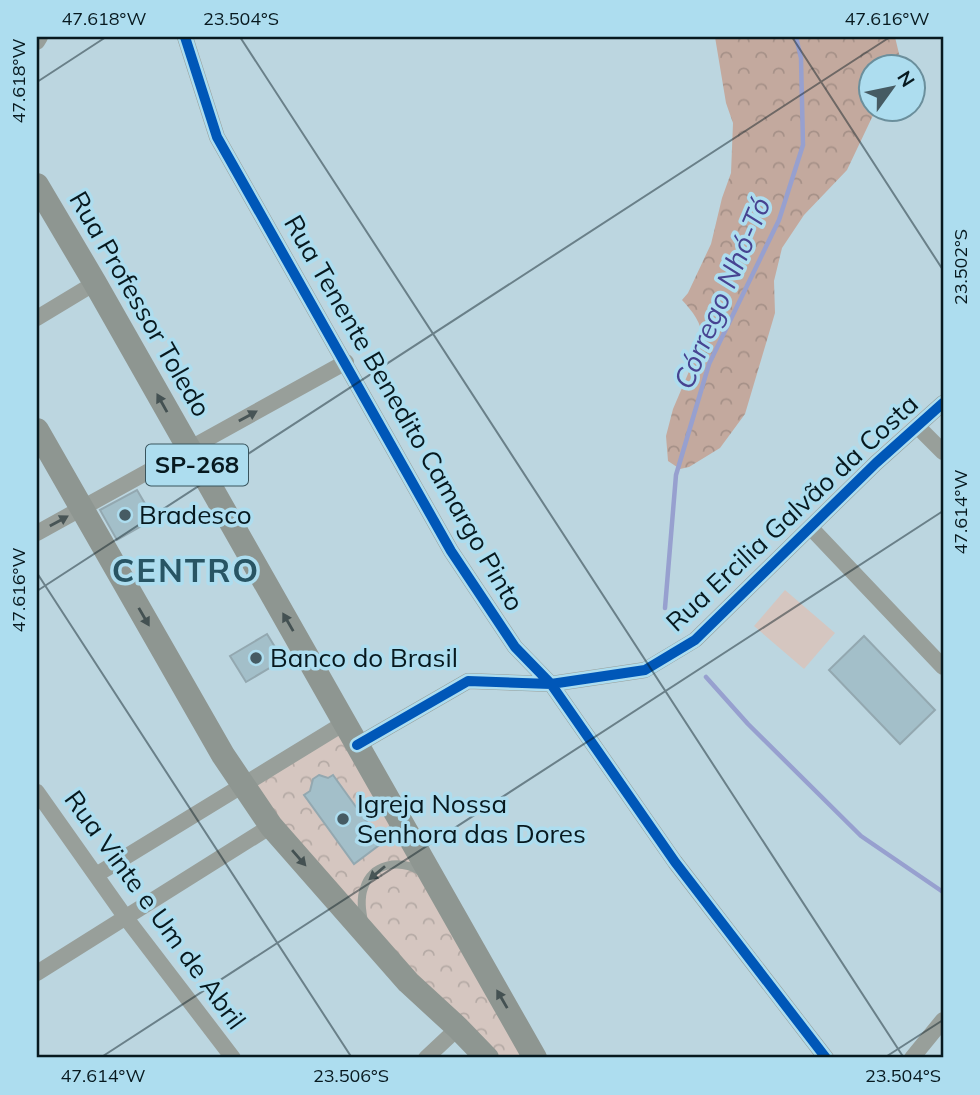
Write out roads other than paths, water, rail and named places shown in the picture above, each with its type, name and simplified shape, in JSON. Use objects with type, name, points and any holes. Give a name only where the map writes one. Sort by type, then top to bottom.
[{"type":"main road","name":"Rua Professor Toledo","points":[[37,185],[357,745]]},
{"type":"main road","points":[[37,430],[242,785],[271,826],[408,982],[487,1058]]},
{"type":"main road","name":"SP-268","points":[[357,745],[535,1058]]},
{"type":"street","points":[[37,42],[40,37]]},
{"type":"street","name":"Rua Tenente Benedito Camargo Pinto","points":[[185,37],[217,137],[452,551],[515,647],[551,684],[675,862],[826,1058]]},
{"type":"street","points":[[37,318],[95,283]]},
{"type":"street","points":[[37,533],[346,362]]},
{"type":"street","name":"Rua Ercilia Galvão da Costa","points":[[357,745],[468,681],[551,684],[645,670],[695,640],[876,463],[943,403]]},
{"type":"street","points":[[918,427],[943,452]]},
{"type":"street","points":[[811,528],[943,667]]},
{"type":"street","points":[[96,875],[346,722]]},
{"type":"street","name":"Rua Vinte e Um de Abril","points":[[37,792],[126,918],[233,1058]]},
{"type":"street","points":[[37,973],[271,826]]},
{"type":"street","points":[[912,1058],[943,1020]]},
{"type":"street","points":[[426,1058],[458,1028]]},
{"type":"lane","points":[[368,937],[362,901],[364,888],[371,875],[381,867],[402,864],[414,868],[436,883]]},
{"type":"waterway","name":"Córrego Nhó-Tó","points":[[665,608],[676,475],[709,364],[779,220],[803,145],[801,58],[796,37]]},
{"type":"waterway","name":"Córrego Nhó-Tó","points":[[706,677],[748,724],[861,836],[943,892]]},
{"type":"place","name":"Bradesco","points":[[125,515]]},
{"type":"place","name":"Banco do Brasil","points":[[256,658]]},
{"type":"place","name":"Igreja Nossa Senhora das Dores","points":[[343,819]]},
{"type":"district","name":"CENTRO","points":[[186,570]]}]
